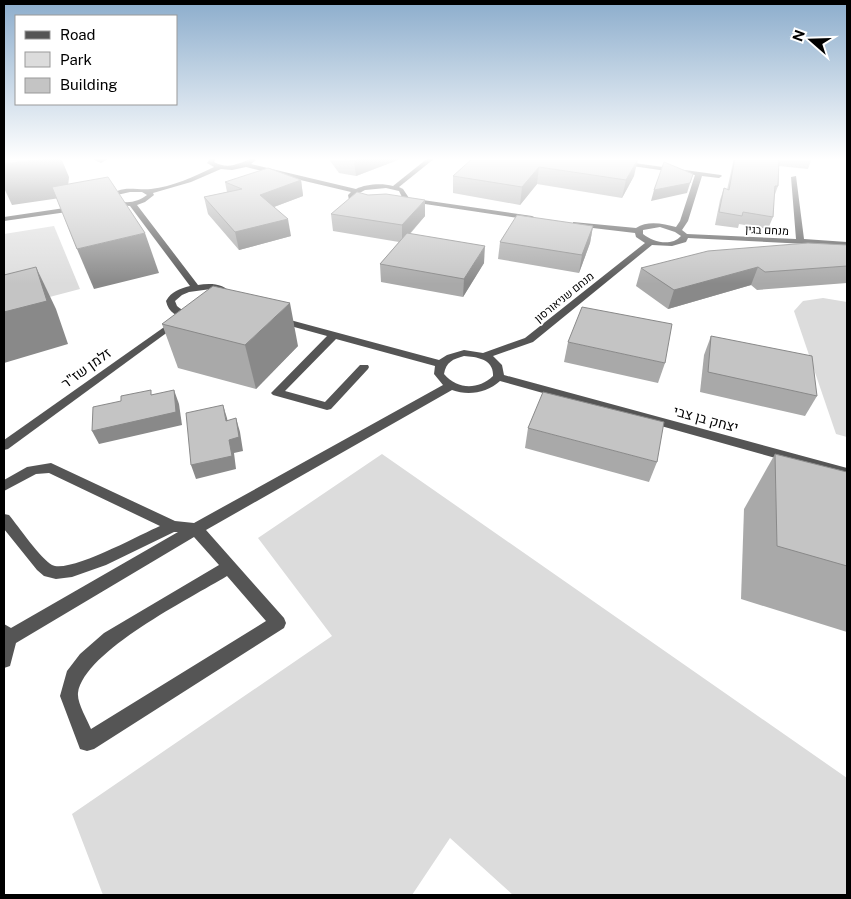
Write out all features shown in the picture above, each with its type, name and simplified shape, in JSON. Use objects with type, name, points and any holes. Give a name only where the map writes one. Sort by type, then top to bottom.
[{"type":"street","points":[[109,200],[118,204],[132,204],[142,200]]},
{"type":"street","points":[[352,200],[368,207],[387,207],[403,200],[538,219]]},
{"type":"street","points":[[678,230],[684,221],[691,200]]},
{"type":"street","points":[[796,200],[800,243]]},
{"type":"street","points":[[132,204],[195,287]]},
{"type":"street","points":[[4,220],[82,207]]},
{"type":"street","points":[[568,223],[638,231],[641,228],[653,225],[678,230],[685,236],[683,240],[672,244],[651,242],[643,238],[638,231]]},
{"type":"street","name":"מנחם בגין","points":[[685,236],[847,244]]},
{"type":"street","name":"מנחם שניאורסון","points":[[484,356],[530,340],[651,242]]},
{"type":"street","points":[[195,287],[220,288],[227,295],[226,305],[206,312],[187,313],[176,310],[172,306],[172,302],[178,294],[195,287]]},
{"type":"street","name":"זלמן שז\"ר","points":[[4,446],[187,313]]},
{"type":"street","points":[[270,317],[441,364]]},
{"type":"street","points":[[334,334],[277,393],[327,406],[364,367]]},
{"type":"street","points":[[464,353],[484,356],[497,366],[498,378],[486,387],[476,390],[465,390],[450,386],[443,381],[439,374],[441,364],[446,358],[464,353]]},
{"type":"street","name":"יצחק בן צבי","points":[[498,378],[847,473]]},
{"type":"street","points":[[4,660],[8,645],[5,635],[450,386]]},
{"type":"street","points":[[4,486],[30,471],[40,468],[51,468],[173,526],[196,529],[278,623],[87,742],[69,696],[73,677],[86,660],[110,638],[229,567]]},
{"type":"street","points":[[4,519],[42,566],[47,571],[54,573],[83,566],[173,526]]},
{"type":"green space","points":[[54,226],[80,289],[4,309],[4,234]]},
{"type":"green space","points":[[823,298],[847,302],[847,437],[836,434],[794,311],[803,301]]},
{"type":"green space","points":[[382,454],[847,778],[847,895],[513,895],[450,838],[412,895],[103,895],[72,814],[332,636],[258,538]]},
{"type":"building","points":[[57,200],[123,200],[145,233],[77,249]]},
{"type":"building","points":[[207,200],[266,200],[288,219],[235,232]]},
{"type":"building","points":[[348,200],[425,200],[402,225],[331,214]]},
{"type":"building","points":[[722,200],[774,200],[773,217],[743,212],[742,216],[719,212]]},
{"type":"building","points":[[517,215],[593,226],[582,255],[500,242]]},
{"type":"building","points":[[407,233],[485,246],[464,279],[380,264]]},
{"type":"building","points":[[808,243],[847,245],[847,266],[765,272],[758,267],[674,290],[641,268],[708,251]]},
{"type":"building","points":[[36,267],[47,301],[4,312],[4,275]]},
{"type":"building","points":[[213,286],[290,303],[245,345],[162,324]]},
{"type":"building","points":[[582,307],[672,324],[665,363],[568,342]]},
{"type":"building","points":[[711,336],[812,356],[817,396],[708,372]]},
{"type":"building","points":[[151,390],[151,395],[174,390],[176,412],[92,431],[93,407],[121,401],[121,396]]},
{"type":"building","points":[[543,392],[664,422],[657,462],[528,428]]},
{"type":"building","points":[[223,405],[226,421],[236,418],[239,437],[229,440],[232,456],[191,465],[186,413]]},
{"type":"building","points":[[775,454],[847,472],[847,566],[777,546]]}]
